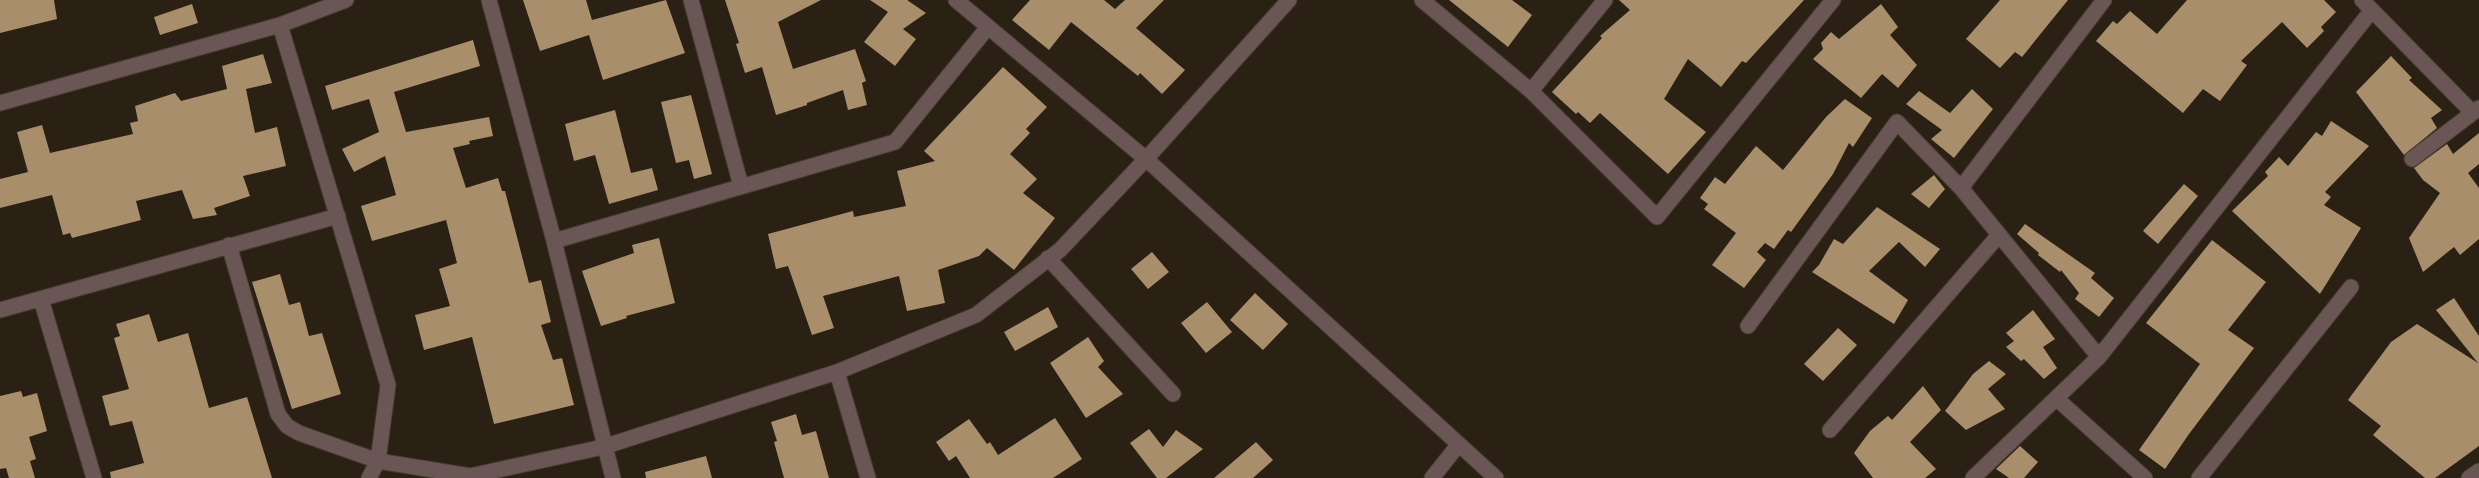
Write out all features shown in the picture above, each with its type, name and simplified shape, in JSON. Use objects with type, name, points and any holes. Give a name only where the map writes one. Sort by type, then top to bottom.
[{"type":"street","points":[[0,103],[280,25],[346,0]]},
{"type":"street","points":[[489,0],[554,241],[613,478]]},
{"type":"street","points":[[691,0],[741,186]]},
{"type":"street","points":[[956,0],[1146,159],[1496,478]]},
{"type":"street","points":[[1422,0],[1532,91],[1656,218],[1833,0]]},
{"type":"street","points":[[1532,91],[1605,0]]},
{"type":"street","points":[[1961,188],[2104,0]]},
{"type":"street","points":[[229,246],[278,414],[287,426],[299,433],[378,462],[470,476],[604,447],[837,372],[976,315],[1060,250],[1146,159],[1280,3]]},
{"type":"street","points":[[1974,478],[2100,357],[2367,5],[2476,110],[2412,159]]},
{"type":"street","points":[[280,25],[388,385],[378,462],[370,478]]},
{"type":"street","points":[[554,241],[895,142],[988,27]]},
{"type":"street","points":[[1748,326],[1897,122],[1961,188],[2100,357]]},
{"type":"street","points":[[0,310],[338,216]]},
{"type":"street","points":[[1830,430],[1999,235]]},
{"type":"street","points":[[1048,258],[1174,394]]},
{"type":"street","points":[[2199,478],[2351,287]]},
{"type":"street","points":[[41,299],[94,478]]},
{"type":"street","points":[[837,372],[868,478]]},
{"type":"street","points":[[2057,399],[2145,478]]},
{"type":"street","points":[[1432,478],[1459,444]]},
{"type":"street","points":[[2469,478],[2479,471]]},
{"type":"building","points":[[0,0],[54,0],[57,19],[0,33]]},
{"type":"building","points":[[523,0],[586,0],[592,20],[666,0],[685,53],[603,80],[589,35],[540,51]]},
{"type":"building","points":[[725,0],[821,0],[778,22],[793,69],[855,49],[866,81],[862,83],[867,105],[848,110],[843,90],[776,115],[762,67],[745,73],[736,44],[739,43]]},
{"type":"building","points":[[870,0],[907,0],[926,13],[903,29],[916,39],[895,66],[864,42],[888,12]]},
{"type":"building","points":[[1030,0],[1104,0],[1115,9],[1125,0],[1164,0],[1136,28],[1185,70],[1162,94],[1140,73],[1138,76],[1071,22],[1049,50],[1012,20]]},
{"type":"building","points":[[1449,0],[1512,0],[1532,15],[1508,47]]},
{"type":"building","points":[[1619,0],[1804,0],[1746,63],[1742,61],[1721,87],[1688,59],[1664,99],[1706,132],[1668,174],[1600,113],[1590,123],[1578,112],[1576,114],[1552,92],[1602,38],[1600,36],[1630,10]]},
{"type":"building","points":[[2000,0],[2068,0],[2022,57],[2015,52],[2000,68],[1966,39]]},
{"type":"building","points":[[2187,0],[2324,0],[2336,12],[2321,27],[2324,31],[2307,48],[2282,22],[2241,61],[2247,65],[2220,101],[2203,89],[2183,113],[2096,41],[2113,21],[2117,24],[2130,11],[2157,34]]},
{"type":"building","points":[[192,4],[198,23],[160,35],[154,17]]},
{"type":"building","points":[[1881,4],[1898,27],[1890,35],[1917,65],[1898,88],[1882,74],[1861,98],[1813,59],[1823,49],[1821,43],[1831,32],[1839,39]]},
{"type":"building","points":[[473,40],[480,66],[394,92],[406,132],[489,117],[493,136],[469,141],[470,144],[453,148],[466,188],[498,178],[502,191],[505,191],[529,283],[541,280],[551,322],[541,325],[553,360],[562,358],[574,405],[494,424],[472,337],[424,350],[415,315],[450,306],[439,269],[457,263],[446,220],[372,241],[361,206],[396,195],[385,156],[354,172],[342,149],[379,132],[369,99],[332,110],[325,86]]},
{"type":"building","points":[[263,54],[272,83],[246,89],[255,133],[277,127],[286,166],[243,176],[250,196],[214,208],[217,215],[193,219],[182,190],[136,201],[141,220],[72,238],[70,233],[63,235],[52,195],[0,208],[0,179],[28,172],[17,132],[42,125],[50,153],[133,134],[130,123],[138,121],[135,106],[175,93],[181,101],[227,89],[222,66]]},
{"type":"building","points":[[2391,56],[2412,78],[2409,80],[2442,110],[2431,118],[2437,128],[2404,155],[2356,92]]},
{"type":"building","points":[[1003,67],[1047,107],[1026,129],[1030,133],[1010,154],[1037,179],[1023,193],[1055,218],[1014,270],[987,248],[979,256],[938,270],[945,303],[907,311],[899,276],[823,296],[834,328],[812,335],[788,266],[776,269],[768,234],[853,211],[854,217],[906,206],[897,171],[935,161],[924,151]]},
{"type":"building","points":[[1972,89],[1993,109],[1954,158],[1931,139],[1942,130],[1906,104],[1919,91],[1950,113]]},
{"type":"building","points":[[691,95],[712,174],[694,179],[689,160],[676,163],[661,102]]},
{"type":"building","points":[[1845,99],[1872,118],[1853,147],[1849,143],[1833,174],[1791,232],[1788,230],[1774,249],[1765,243],[1757,252],[1766,260],[1744,288],[1712,265],[1736,233],[1704,209],[1708,204],[1700,198],[1715,177],[1725,184],[1756,146],[1783,170],[1826,117]]},
{"type":"building","points":[[615,110],[631,173],[652,168],[658,190],[609,204],[595,155],[574,161],[565,124]]},
{"type":"building","points":[[2331,121],[2369,146],[2325,192],[2331,197],[2324,205],[2361,228],[2320,294],[2232,211],[2268,176],[2265,172],[2279,157],[2288,166],[2316,132],[2322,136]]},
{"type":"building","points":[[2479,133],[2479,164],[2468,173],[2479,188],[2479,239],[2460,255],[2454,247],[2423,272],[2409,238],[2440,193],[2423,180],[2414,168],[2447,144],[2453,154]]},
{"type":"building","points":[[1934,175],[1945,189],[1929,208],[1911,194]]},
{"type":"building","points":[[2184,184],[2198,196],[2158,244],[2143,231]]},
{"type":"building","points":[[1877,207],[1940,249],[1925,267],[1899,242],[1869,271],[1908,300],[1894,324],[1812,272],[1819,265],[1834,239],[1843,244]]},
{"type":"building","points":[[2025,224],[2095,273],[2091,278],[2114,298],[2099,317],[2075,299],[2079,293],[2061,270],[2060,272],[2038,255],[2039,253],[2017,234]]},
{"type":"building","points":[[659,238],[675,303],[626,316],[627,318],[601,326],[582,271],[634,253],[632,245]]},
{"type":"building","points":[[2212,240],[2266,282],[2228,330],[2254,348],[2165,469],[2139,450],[2200,364],[2146,323]]},
{"type":"building","points":[[1152,252],[1169,272],[1148,289],[1131,269]]},
{"type":"building","points":[[280,274],[289,305],[300,302],[309,336],[322,333],[341,394],[292,409],[252,282]]},
{"type":"building","points":[[1255,293],[1288,324],[1263,350],[1230,320]]},
{"type":"building","points":[[2454,298],[2479,336],[2479,446],[2435,478],[2425,478],[2373,435],[2381,426],[2348,400],[2391,342],[2417,324],[2478,363],[2436,310]]},
{"type":"building","points":[[1207,302],[1232,332],[1206,353],[1181,323]]},
{"type":"building","points":[[1048,307],[1058,327],[1015,351],[1004,332]]},
{"type":"building","points":[[2033,310],[2055,339],[2043,347],[2057,368],[2044,379],[2024,359],[2021,361],[2006,347],[2014,341],[2006,333]]},
{"type":"building","points":[[149,314],[158,342],[188,333],[209,408],[247,397],[272,478],[111,478],[110,472],[144,463],[132,421],[110,426],[102,396],[129,389],[114,338],[120,336],[116,324]]},
{"type":"building","points":[[1838,328],[1857,345],[1823,381],[1804,364]]},
{"type":"building","points":[[1088,337],[1104,361],[1098,367],[1123,394],[1086,418],[1050,363]]},
{"type":"building","points":[[1989,361],[2006,374],[1988,389],[2005,409],[1966,430],[1945,411],[1973,374]]},
{"type":"building","points":[[1923,386],[1941,410],[1910,442],[1936,469],[1925,478],[1873,478],[1854,453],[1870,431],[1888,416],[1892,420]]},
{"type":"building","points":[[21,391],[23,397],[37,393],[47,431],[29,437],[36,459],[30,461],[35,478],[9,478],[6,468],[0,469],[0,396]]},
{"type":"building","points":[[796,414],[802,435],[816,431],[829,478],[784,478],[774,442],[777,441],[771,422]]},
{"type":"building","points":[[1055,418],[1082,459],[1053,478],[970,478],[956,456],[949,461],[936,442],[969,419],[987,444],[990,442],[998,455]]},
{"type":"building","points":[[1149,429],[1163,447],[1176,430],[1203,449],[1166,478],[1157,478],[1130,443]]},
{"type":"building","points":[[1256,442],[1273,460],[1253,478],[1214,478]]},
{"type":"building","points":[[2020,446],[2038,462],[2024,478],[2009,478],[1996,469]]},
{"type":"building","points":[[706,456],[712,478],[646,478],[645,472]]}]
